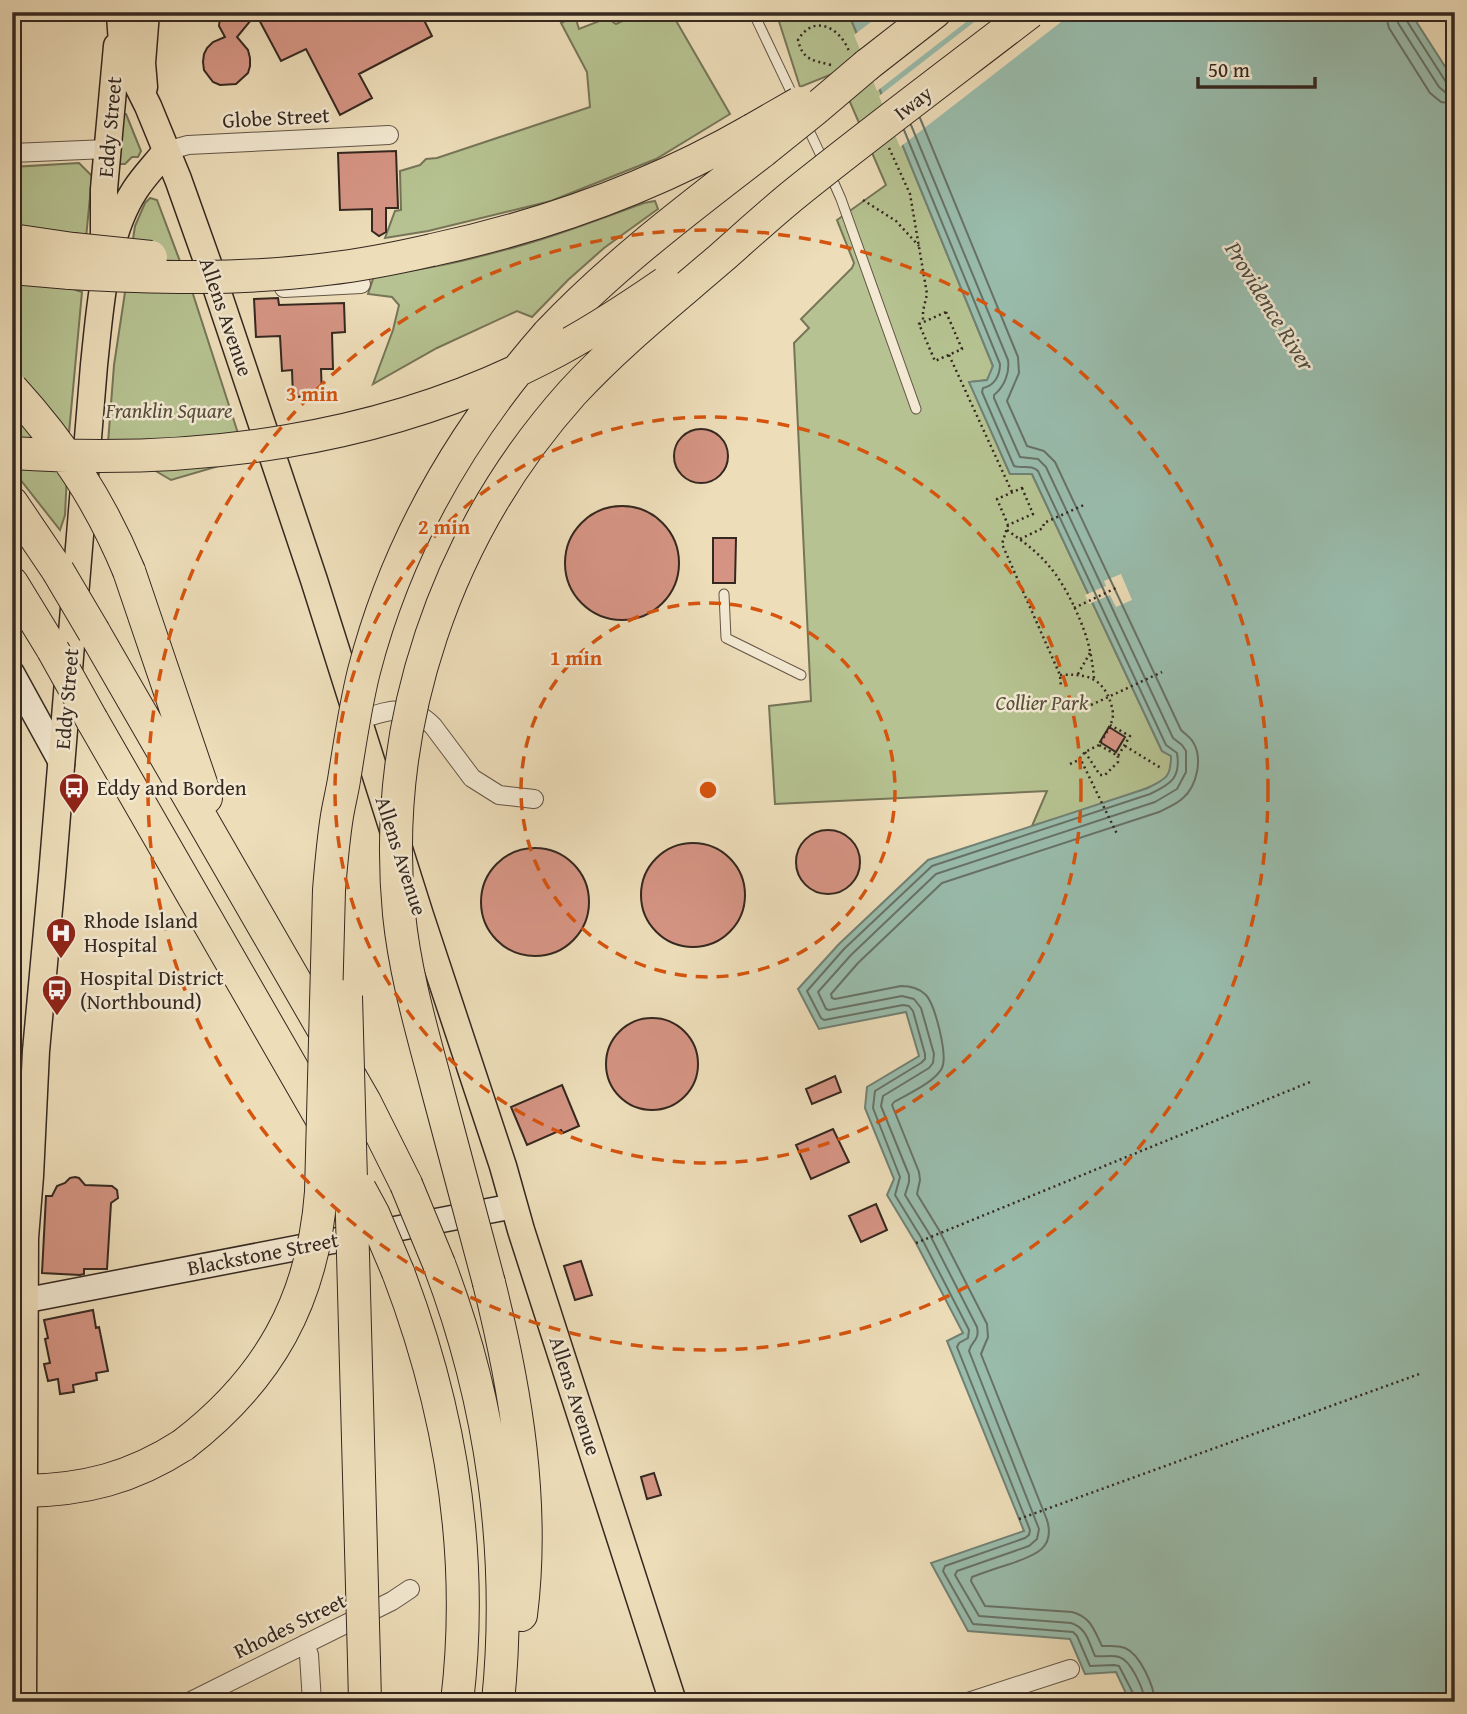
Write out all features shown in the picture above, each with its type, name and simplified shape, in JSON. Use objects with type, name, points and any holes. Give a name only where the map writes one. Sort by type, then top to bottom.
[{"type":"highway","points":[[20,1482],[75,1488],[108,1481],[149,1465],[183,1445],[228,1407],[264,1364],[295,1306],[313,1249],[319,1210],[329,890],[337,815],[354,716],[371,643],[389,591],[411,539],[463,444],[513,375],[589,292],[757,140],[867,65],[935,12]]},
{"type":"highway","name":"Iway","points":[[796,193],[1030,12]]},
{"type":"highway","points":[[12,240],[71,261],[187,277],[271,274],[354,266],[521,228],[757,140]]},
{"type":"highway","points":[[12,453],[133,455],[246,448],[339,432],[422,409],[492,382],[585,335],[619,315],[796,193]]},
{"type":"highway","points":[[504,1702],[513,1669],[522,1610],[524,1522],[521,1461],[503,1343],[414,1002],[400,918],[396,861],[398,804],[408,721],[421,666],[439,612],[465,550],[503,484],[535,438],[610,354],[796,193]]},
{"type":"highway","points":[[12,268],[71,261]]},
{"type":"highway","points":[[12,389],[47,428],[77,470],[103,514],[129,571],[227,862]]},
{"type":"highway","points":[[12,503],[58,571],[94,632],[365,1102],[405,1184],[439,1264],[470,1358],[493,1469],[503,1583],[498,1702]]},
{"type":"highway","points":[[12,583],[312,1102],[373,1213],[398,1272],[437,1389],[457,1499],[462,1550],[463,1607],[457,1702]]},
{"type":"highway","points":[[344,782],[342,853],[365,1702]]},
{"type":"main road","name":"Allens Avenue","points":[[129,13],[124,54],[184,197],[310,567],[673,1702]]},
{"type":"main road","name":"Eddy Street","points":[[105,285],[103,216],[107,149],[129,13]]},
{"type":"main road","name":"Eddy Street","points":[[23,1702],[18,1302],[25,1238],[22,1123],[36,1051],[94,365],[105,285],[121,216],[136,189],[166,151]]},
{"type":"street","name":"Globe Street","points":[[166,151],[188,145],[390,135]]},
{"type":"street","points":[[12,153],[107,149]]},
{"type":"street","points":[[218,292],[361,284]]},
{"type":"street","points":[[12,673],[62,764]]},
{"type":"street","points":[[358,720],[397,710],[414,712],[433,726],[472,778],[499,795],[534,799]]},
{"type":"street","name":"Blackstone Street","points":[[18,1302],[514,1206]]},
{"type":"street","name":"Rhodes Street","points":[[190,1702],[392,1601],[410,1589]]},
{"type":"street","points":[[305,1644],[309,1655],[312,1702]]},
{"type":"street","points":[[968,1702],[1070,1669]]},
{"type":"lane","points":[[753,12],[841,199],[916,409]]},
{"type":"lane","points":[[724,594],[726,638],[801,675]]},
{"type":"path","points":[[863,200],[896,221],[919,246]]},
{"type":"path","points":[[946,312],[962,349],[949,355],[935,361],[919,324],[946,312]]},
{"type":"path","points":[[949,355],[1012,492]]},
{"type":"path","points":[[1008,525],[1033,514],[1022,488],[997,499],[1008,525],[1002,544],[1060,675],[1061,687]]},
{"type":"path","points":[[1020,539],[1043,528],[1044,523],[1084,505]]},
{"type":"path","points":[[1007,530],[1031,548],[1063,585],[1090,653],[1094,678]]},
{"type":"path","points":[[1074,608],[1118,587]]},
{"type":"path","points":[[1078,674],[1090,653]]},
{"type":"path","points":[[1091,705],[1162,672]]},
{"type":"path","points":[[1060,675],[1078,674],[1094,678],[1109,697],[1113,715],[1099,745],[1085,751],[1081,759],[1070,764]]},
{"type":"path","points":[[1085,751],[1100,775],[1105,775],[1118,762],[1130,736],[1110,725]]},
{"type":"path","points":[[1099,745],[1118,757]]},
{"type":"path","points":[[1125,746],[1161,768]]},
{"type":"path","points":[[1081,759],[1117,834]]},
{"type":"path","points":[[916,1242],[1310,1082]]},
{"type":"path","points":[[1019,1519],[1422,1373]]},
{"type":"green space","points":[[641,12],[671,12],[730,114],[656,159],[551,201],[428,231],[385,238],[395,211],[401,210],[400,171],[420,165],[426,159],[437,158],[590,107],[587,72],[561,23],[575,16],[579,29],[607,18],[616,24]]},
{"type":"green space","name":"Collier Park","points":[[776,12],[848,12],[993,366],[988,380],[970,382],[1010,474],[1032,474],[1162,751],[1171,756],[1170,772],[1160,782],[1126,796],[1032,826],[1047,791],[775,804],[769,706],[811,701],[794,343],[809,328],[801,319],[854,263],[837,220],[886,185],[837,72],[800,87]]},
{"type":"green space","points":[[126,114],[141,151],[138,157],[132,157],[125,164],[115,164],[119,115]]},
{"type":"green space","points":[[79,163],[92,176],[86,238],[12,227],[12,167]]},
{"type":"green space","name":"Franklin Square","points":[[150,198],[157,200],[191,288],[246,458],[171,480],[108,443],[114,365],[135,226]]},
{"type":"green space","points":[[655,201],[658,209],[604,248],[532,317],[517,311],[437,348],[373,384],[393,330],[399,305],[392,297],[368,294],[374,276],[444,265],[505,250]]},
{"type":"green space","points":[[12,280],[64,286],[82,292],[69,433],[65,515],[60,530],[12,469]]},
{"type":"water","name":"Providence River","points":[[848,12],[1410,12],[1455,82],[1455,1702],[1130,1702],[1116,1672],[1085,1674],[1070,1639],[968,1631],[931,1563],[1024,1531],[947,1341],[963,1333],[916,1243],[887,1195],[894,1179],[865,1108],[867,1087],[919,1056],[906,1012],[819,1029],[798,989],[839,944],[928,860],[1148,788],[1166,776],[1170,769],[1171,756],[1162,751],[1032,474],[1010,474],[969,382],[987,380],[993,366]]},
{"type":"pier","points":[[884,12],[979,12],[877,91],[854,35]]},
{"type":"pier","points":[[987,12],[1074,12],[900,147],[879,96]]},
{"type":"pier","points":[[1121,574],[1132,600],[1116,607],[1110,595],[1089,604],[1085,595],[1106,586],[1104,581]]},
{"type":"building","points":[[223,12],[420,12],[432,36],[359,74],[372,98],[340,115],[306,49],[281,61],[256,14],[237,37],[248,50],[248,73],[236,84],[220,85],[213,82],[204,70],[204,54],[213,42],[225,37],[219,26]]},
{"type":"building","points":[[396,151],[398,208],[386,208],[386,232],[379,236],[372,231],[372,209],[340,210],[338,153]]},
{"type":"building","points":[[278,298],[279,305],[344,303],[345,332],[332,333],[333,369],[321,369],[322,396],[293,397],[292,370],[282,371],[280,336],[256,337],[254,299]]},
{"type":"building","points":[[701,429],[720,437],[728,456],[720,475],[701,483],[682,475],[674,456],[682,437]]},
{"type":"building","points":[[622,506],[644,510],[654,515],[670,531],[675,541],[679,563],[675,585],[670,595],[654,611],[644,616],[622,620],[600,616],[590,611],[574,595],[569,585],[565,563],[569,541],[574,531],[590,515],[600,510]]},
{"type":"building","points":[[713,538],[736,538],[735,583],[713,583]]},
{"type":"building","points":[[1109,727],[1125,737],[1116,752],[1100,742]]},
{"type":"building","points":[[822,830],[834,830],[851,839],[858,850],[858,874],[851,885],[834,894],[822,894],[810,889],[801,880],[796,868],[796,856],[801,844],[810,835]]},
{"type":"building","points":[[693,843],[713,847],[730,858],[741,875],[745,895],[741,915],[730,932],[713,943],[693,947],[673,943],[656,932],[645,915],[641,895],[645,875],[656,858],[673,847]]},
{"type":"building","points":[[535,848],[556,852],[573,864],[585,881],[589,902],[585,923],[573,940],[556,952],[535,956],[514,952],[497,940],[485,923],[481,902],[485,881],[497,864],[514,852]]},
{"type":"building","points":[[652,1018],[670,1021],[685,1031],[695,1046],[698,1064],[695,1082],[685,1097],[670,1107],[652,1110],[634,1107],[619,1097],[609,1082],[606,1064],[609,1046],[619,1031],[634,1021]]},
{"type":"building","points":[[835,1076],[841,1092],[812,1104],[806,1089]]},
{"type":"building","points":[[562,1085],[579,1126],[563,1133],[561,1130],[527,1145],[511,1107]]},
{"type":"building","points":[[833,1129],[849,1162],[811,1179],[796,1145]]},
{"type":"building","points":[[75,1177],[85,1185],[112,1186],[117,1190],[118,1198],[111,1203],[107,1269],[84,1269],[84,1274],[80,1275],[42,1273],[46,1196],[52,1196],[57,1186]]},
{"type":"building","points":[[876,1204],[887,1230],[861,1242],[849,1216]]},
{"type":"building","points":[[581,1261],[592,1295],[575,1300],[564,1266]]},
{"type":"building","points":[[93,1310],[108,1371],[96,1373],[97,1380],[73,1385],[74,1392],[60,1394],[58,1379],[48,1381],[44,1364],[50,1363],[44,1320]]},
{"type":"building","points":[[654,1473],[661,1495],[647,1499],[641,1477]]},
{"type":"place","name":"Eddy and Borden","points":[[74,815]]},
{"type":"place","name":"Rhode Island Hospital","points":[[61,960]]},
{"type":"place","name":"Hospital District (Northbound)","points":[[57,1017]]}]
